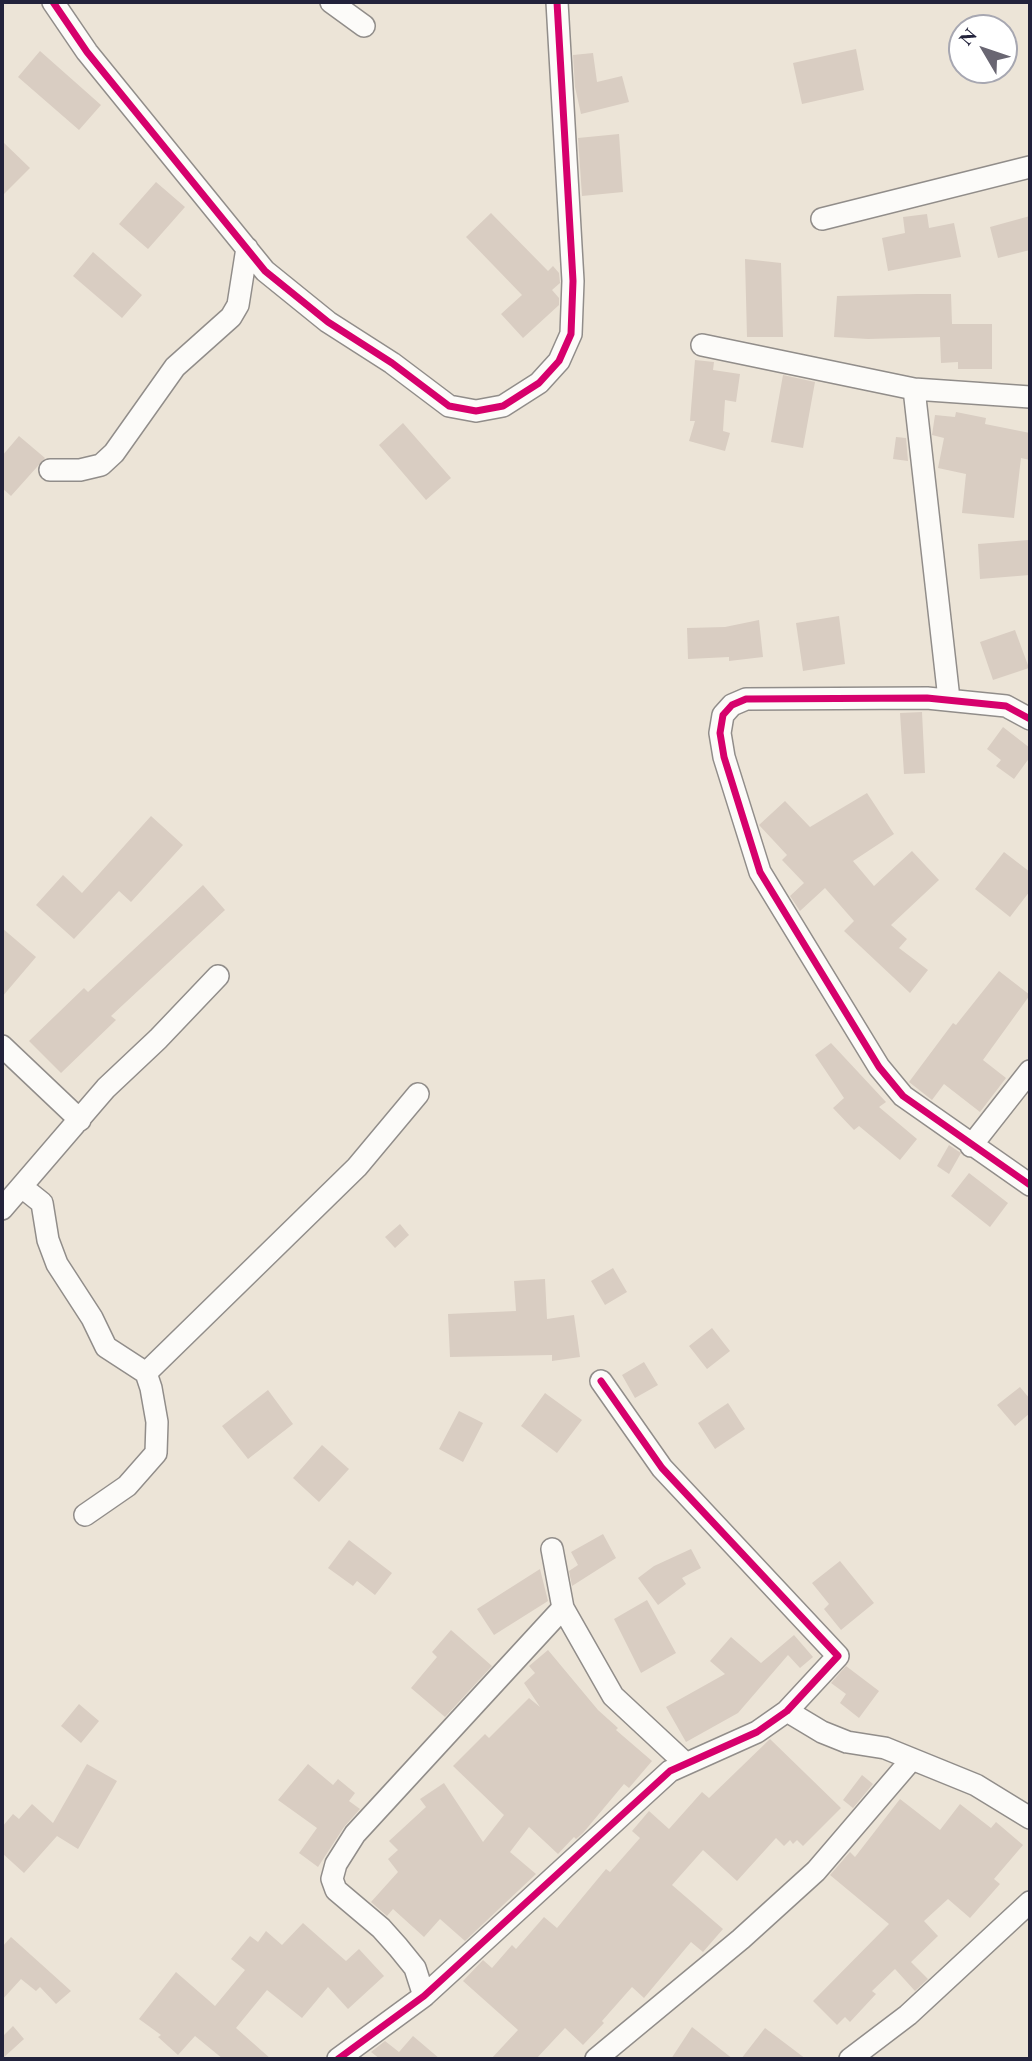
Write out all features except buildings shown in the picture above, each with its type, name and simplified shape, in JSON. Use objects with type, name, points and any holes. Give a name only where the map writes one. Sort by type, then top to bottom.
[{"type":"street","points":[[53,2],[87,52],[265,271],[328,322],[392,363],[449,406],[475,411],[503,406],[538,383],[559,361],[571,334],[574,307],[557,2]]},
{"type":"street","points":[[331,2],[364,26]]},
{"type":"street","points":[[822,219],[1030,167]]},
{"type":"street","points":[[50,470],[80,470],[101,465],[114,453],[175,367],[231,317],[238,305],[247,248]]},
{"type":"street","points":[[702,345],[914,389],[1030,397]]},
{"type":"street","points":[[914,389],[949,699]]},
{"type":"street","points":[[1030,719],[1006,706],[949,699],[746,699],[732,705],[723,715],[720,733],[724,757],[760,872],[880,1067],[904,1096],[971,1146],[1030,1185]]},
{"type":"street","points":[[2,1209],[106,1088],[150,1047],[218,976]]},
{"type":"street","points":[[2,1046],[80,1120]]},
{"type":"street","points":[[971,1146],[1030,1071]]},
{"type":"street","points":[[146,1373],[357,1167],[418,1094]]},
{"type":"street","points":[[22,1187],[42,1203],[48,1241],[57,1264],[92,1318],[106,1347],[146,1373],[157,1422],[156,1453],[127,1486],[85,1515]]},
{"type":"street","points":[[338,2059],[424,1996],[661,1780],[685,1763],[757,1732],[787,1711],[838,1656],[662,1468],[601,1381]]},
{"type":"street","points":[[552,1549],[563,1608],[613,1696],[685,1763]]},
{"type":"street","points":[[424,1996],[415,1968],[398,1947],[336,1890],[332,1879],[336,1864],[355,1834],[563,1608]]},
{"type":"street","points":[[787,1711],[847,1742],[885,1748],[976,1785],[1030,1818]]},
{"type":"street","points":[[596,2059],[741,1939],[816,1871],[912,1759]]},
{"type":"street","points":[[850,2059],[908,2015],[1030,1902]]},
{"type":"cycle path","points":[[53,2],[87,52],[265,271],[328,322],[392,363],[449,406],[476,411],[503,406],[539,383],[559,361],[571,334],[573,281],[557,2]]},
{"type":"cycle path","points":[[1030,719],[1006,706],[927,698],[746,699],[732,705],[723,715],[720,733],[724,757],[760,872],[879,1067],[903,1096],[1030,1185]]},
{"type":"cycle path","points":[[338,2059],[424,1996],[670,1771],[757,1732],[787,1711],[838,1656],[662,1468],[601,1381]]}]
